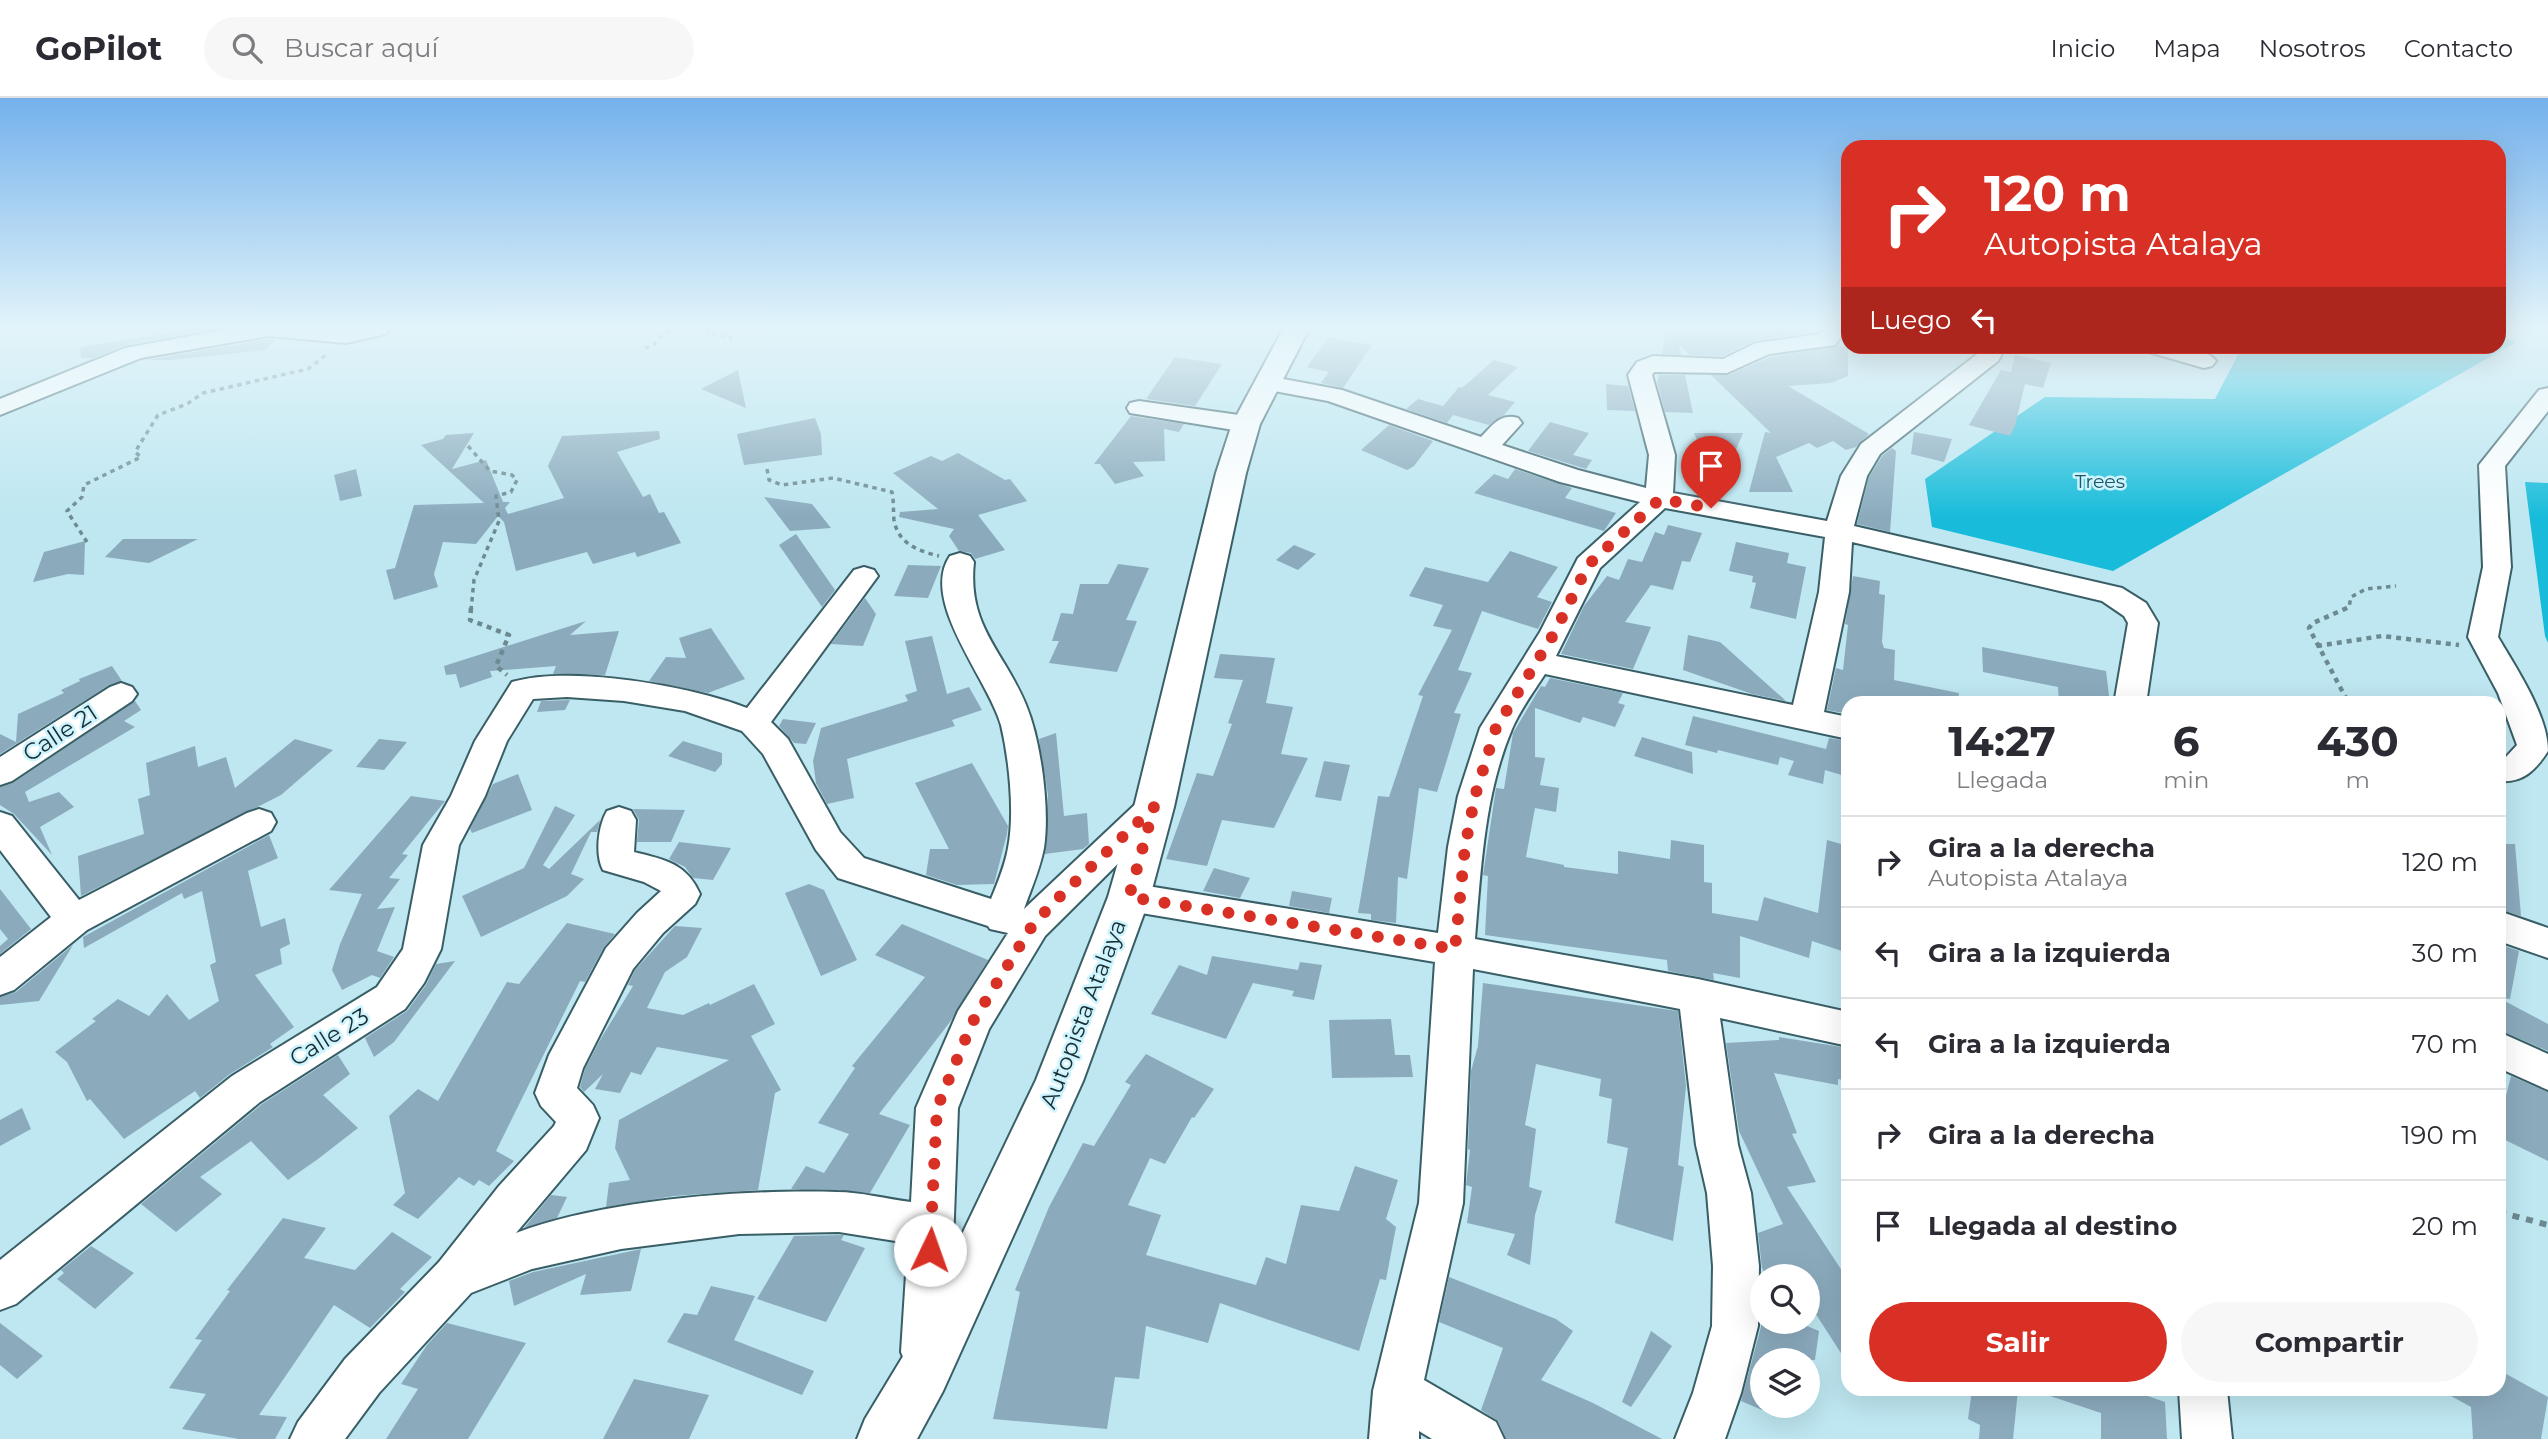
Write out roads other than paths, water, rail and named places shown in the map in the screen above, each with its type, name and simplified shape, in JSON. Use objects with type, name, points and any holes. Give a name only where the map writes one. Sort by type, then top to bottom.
[{"type":"main road","name":"Autopista Atalaya","points":[[885,1439],[924,1372],[1059,1081],[1129,897],[1154,807],[1231,473],[1246,424],[1263,392]]},
{"type":"street","points":[[0,408],[40,392]]},
{"type":"street","points":[[1311,392],[1333,396],[1569,476],[1660,499],[1839,531],[2112,594],[2136,610],[2143,623],[2131,696]]},
{"type":"street","points":[[1394,1439],[1397,1391],[1441,1203],[1450,1081],[1455,949],[1465,847],[1475,796],[1496,728],[1538,662],[1588,565],[1660,499],[1662,455],[1645,392]]},
{"type":"street","points":[[1806,720],[1834,592],[1839,531],[1845,501],[1854,476],[1870,449],[1944,392]]},
{"type":"street","points":[[2506,770],[2513,770],[2534,747],[2514,692],[2483,637],[2497,567],[2492,465],[2548,395]]},
{"type":"street","points":[[1139,408],[1246,424]]},
{"type":"street","points":[[1485,448],[1509,424]]},
{"type":"street","points":[[924,1372],[937,1108],[1018,923],[1026,846],[1025,789],[1017,723],[962,611],[957,575],[960,562]]},
{"type":"street","points":[[864,576],[752,723],[776,747],[828,841],[851,868],[1018,923],[1055,901],[1154,807]]},
{"type":"street","points":[[1538,662],[1841,727]]},
{"type":"street","name":"Calle 23","points":[[0,1288],[246,1089],[391,998],[411,972],[422,949],[441,845],[468,796],[491,741],[523,689],[567,687],[624,691],[685,700],[715,708],[752,723]]},
{"type":"street","name":"Calle 21","points":[[0,773],[121,694]]},
{"type":"street","points":[[315,1439],[362,1376],[454,1277],[514,1200],[571,1137],[578,1118],[555,1093],[563,1067],[619,959],[650,923],[682,894],[680,885],[673,878],[616,862],[619,821]]},
{"type":"street","points":[[0,979],[74,920],[259,822]]},
{"type":"street","points":[[0,825],[74,920]]},
{"type":"street","points":[[1129,897],[1455,949],[1698,995],[1841,1028]]},
{"type":"street","points":[[2506,928],[2548,943]]},
{"type":"street","points":[[1698,995],[1717,1146],[1729,1193],[1737,1266],[1735,1326],[1717,1394],[1700,1439]]},
{"type":"street","points":[[2506,1052],[2548,1073]]},
{"type":"street","points":[[454,1277],[532,1248],[608,1230],[739,1214],[839,1212],[931,1226]]},
{"type":"street","points":[[1397,1391],[1479,1439]]},
{"type":"street","points":[[2203,1396],[2207,1439]]},
{"type":"park label","name":"Trees","points":[[2100,481]]}]
